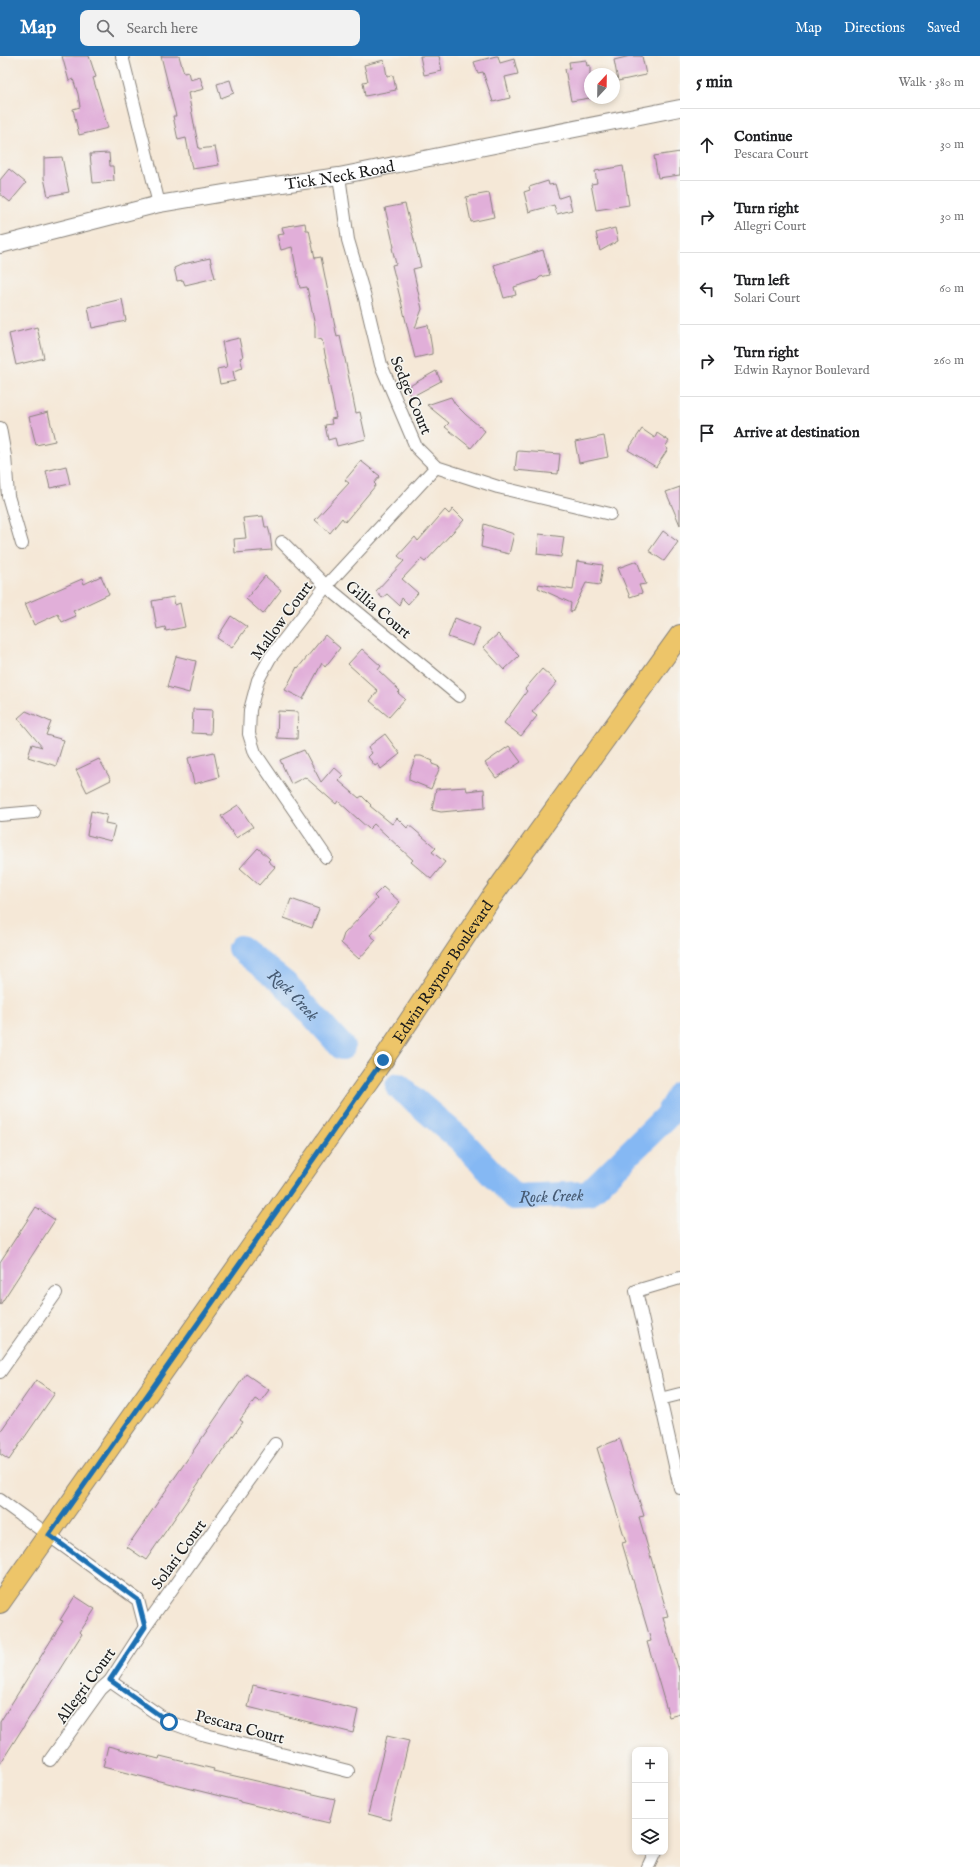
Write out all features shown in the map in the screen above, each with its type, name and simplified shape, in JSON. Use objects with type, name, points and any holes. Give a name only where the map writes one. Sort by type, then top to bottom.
[{"type":"main road","name":"Edwin Raynor Boulevard","points":[[0,1603],[383,1060],[491,898],[680,635]]},
{"type":"street","points":[[122,56],[159,204]]},
{"type":"street","name":"Tick Neck Road","points":[[0,245],[159,204],[339,176],[680,108]]},
{"type":"street","name":"Sedge Court","points":[[339,176],[348,240],[366,298],[380,365],[416,447],[436,467],[498,487],[610,514]]},
{"type":"street","points":[[0,428],[6,456],[8,496],[22,544]]},
{"type":"street","name":"Mallow Court","points":[[326,858],[255,753],[249,734],[250,710],[258,680],[270,658],[326,586],[436,467]]},
{"type":"street","name":"Gillia Court","points":[[282,542],[326,586],[459,696]]},
{"type":"street","points":[[0,815],[34,812]]},
{"type":"street","points":[[680,1278],[636,1291],[680,1488]]},
{"type":"street","points":[[0,1372],[56,1293]]},
{"type":"street","points":[[660,1399],[680,1394]]},
{"type":"street","name":"Solari Court","points":[[145,1627],[276,1444]]},
{"type":"street","name":"Solari Court","points":[[0,1500],[138,1600],[145,1627]]},
{"type":"street","name":"Allegri Court","points":[[50,1760],[101,1688],[110,1680],[145,1627]]},
{"type":"street","name":"Pescara Court","points":[[110,1680],[169,1722],[202,1734],[348,1771]]},
{"type":"street","points":[[648,1867],[654,1855]]},
{"type":"building","points":[[62,56],[89,56],[96,77],[93,78],[108,128],[79,135],[73,109],[80,107],[78,94],[73,79],[69,81]]},
{"type":"building","points":[[161,56],[179,56],[184,73],[188,72],[190,80],[200,77],[204,89],[188,93],[199,149],[215,147],[219,165],[192,169],[186,138],[178,140],[173,116],[176,116]]},
{"type":"building","points":[[420,56],[439,56],[442,71],[424,75]]},
{"type":"building","points":[[498,56],[500,63],[514,59],[518,74],[505,77],[510,98],[493,102],[483,72],[478,73],[474,62]]},
{"type":"building","points":[[630,56],[642,56],[646,75],[620,81],[620,68],[616,68],[614,60]]},
{"type":"building","points":[[384,60],[387,76],[393,75],[396,90],[365,96],[363,82],[368,81],[364,65]]},
{"type":"building","points":[[586,60],[587,66],[590,65],[590,68],[584,68],[584,99],[571,101],[565,69],[570,68],[569,62]]},
{"type":"building","points":[[230,80],[234,93],[221,98],[217,84]]},
{"type":"building","points":[[680,152],[680,175],[658,178],[654,156]]},
{"type":"building","points":[[109,153],[110,166],[113,166],[114,181],[93,183],[90,154]]},
{"type":"building","points":[[62,157],[69,192],[48,196],[44,178],[44,158]]},
{"type":"building","points":[[623,166],[629,205],[596,210],[591,184],[597,183],[595,171]]},
{"type":"building","points":[[9,169],[26,183],[10,202],[0,194],[0,180]]},
{"type":"building","points":[[548,181],[549,185],[555,184],[559,198],[568,195],[572,210],[557,214],[554,205],[529,212],[524,192],[530,190],[529,187]]},
{"type":"building","points":[[489,193],[494,217],[471,222],[466,197]]},
{"type":"building","points":[[405,204],[421,267],[413,269],[422,309],[415,328],[428,325],[432,349],[432,354],[415,358],[392,265],[396,264],[392,248],[394,247],[385,208]]},
{"type":"building","points":[[305,223],[306,230],[309,230],[315,258],[321,257],[337,337],[340,336],[356,413],[360,412],[366,439],[337,446],[335,438],[328,440],[325,425],[332,424],[331,419],[336,418],[322,340],[315,338],[315,326],[307,287],[300,288],[292,247],[281,250],[277,235],[284,234],[282,227]]},
{"type":"building","points":[[615,228],[618,241],[600,251],[596,233]]},
{"type":"building","points":[[543,250],[550,275],[540,277],[537,280],[514,287],[516,295],[504,298],[494,265]]},
{"type":"building","points":[[210,258],[215,278],[185,285],[183,280],[177,281],[174,268],[183,264]]},
{"type":"building","points":[[122,299],[126,321],[92,328],[88,307]]},
{"type":"building","points":[[37,327],[44,358],[16,365],[9,334]]},
{"type":"building","points":[[239,338],[243,357],[240,358],[243,368],[233,371],[235,381],[220,384],[217,369],[227,367],[222,342]]},
{"type":"building","points":[[436,371],[441,381],[411,397],[406,388]]},
{"type":"building","points":[[451,397],[455,404],[466,415],[485,431],[471,448],[445,427],[449,423],[427,405]]},
{"type":"building","points":[[48,412],[55,441],[36,445],[29,417]]},
{"type":"building","points":[[642,429],[655,438],[657,433],[669,441],[665,447],[668,449],[656,467],[628,450]]},
{"type":"building","points":[[604,436],[608,457],[579,463],[575,442]]},
{"type":"building","points":[[517,452],[560,454],[558,474],[515,470]]},
{"type":"building","points":[[361,461],[380,476],[374,483],[376,485],[345,522],[342,518],[330,533],[315,520],[349,483],[345,480]]},
{"type":"building","points":[[66,466],[70,484],[50,488],[46,471]]},
{"type":"building","points":[[680,487],[680,525],[666,492]]},
{"type":"building","points":[[453,509],[464,520],[425,562],[421,559],[402,579],[418,593],[408,604],[402,598],[399,605],[387,594],[382,598],[376,591],[404,561],[398,556],[415,537],[418,541],[445,510],[449,514]]},
{"type":"building","points":[[263,516],[265,527],[268,527],[270,534],[272,550],[235,553],[234,539],[246,538],[243,518]]},
{"type":"building","points":[[484,524],[514,534],[509,554],[481,547]]},
{"type":"building","points":[[663,531],[678,542],[664,561],[649,551]]},
{"type":"building","points":[[539,534],[564,537],[561,557],[537,554]]},
{"type":"building","points":[[577,561],[603,565],[600,585],[586,583],[572,612],[570,611],[571,603],[538,588],[539,584],[573,590]]},
{"type":"building","points":[[637,561],[646,584],[639,585],[642,593],[630,597],[618,568]]},
{"type":"building","points":[[101,576],[109,594],[73,611],[76,616],[62,622],[58,614],[34,625],[25,604],[82,579],[84,584]]},
{"type":"building","points":[[265,576],[281,590],[263,614],[246,599]]},
{"type":"building","points":[[173,597],[175,605],[180,603],[185,627],[166,631],[165,627],[157,629],[152,601]]},
{"type":"building","points":[[231,616],[247,627],[232,648],[217,638]]},
{"type":"building","points":[[455,618],[480,628],[473,646],[448,637]]},
{"type":"building","points":[[498,634],[519,656],[504,670],[483,647]]},
{"type":"building","points":[[325,635],[340,648],[325,667],[322,663],[303,699],[285,690],[297,667],[298,668]]},
{"type":"building","points":[[362,649],[381,666],[378,670],[400,691],[398,693],[405,699],[389,717],[370,701],[378,691],[348,664]]},
{"type":"building","points":[[176,656],[196,661],[189,693],[167,687]]},
{"type":"building","points":[[542,669],[557,682],[532,712],[537,716],[521,736],[504,723],[527,691],[525,689]]},
{"type":"building","points":[[193,709],[212,710],[211,734],[192,733]]},
{"type":"building","points":[[26,711],[51,722],[46,735],[64,740],[56,766],[28,757],[32,744],[42,747],[18,718]]},
{"type":"building","points":[[278,711],[298,712],[297,739],[277,738]]},
{"type":"building","points":[[385,734],[400,754],[381,769],[378,764],[375,766],[368,757],[372,753],[368,747]]},
{"type":"building","points":[[509,746],[521,762],[496,778],[485,763]]},
{"type":"building","points":[[304,750],[321,782],[334,767],[344,776],[339,781],[359,798],[362,796],[371,805],[370,806],[392,824],[397,818],[407,828],[409,825],[436,848],[432,852],[445,862],[431,879],[411,862],[413,860],[374,824],[369,829],[338,801],[336,804],[305,777],[291,784],[280,760]]},
{"type":"building","points":[[214,752],[219,777],[194,784],[188,758]]},
{"type":"building","points":[[416,756],[421,756],[433,761],[432,764],[440,767],[431,789],[409,780],[409,775]]},
{"type":"building","points":[[99,759],[111,780],[87,792],[76,770]]},
{"type":"building","points":[[466,787],[467,791],[484,789],[485,808],[441,812],[432,810],[436,789]]},
{"type":"building","points":[[238,805],[253,827],[236,838],[221,816]]},
{"type":"building","points":[[91,811],[107,815],[105,823],[115,825],[111,841],[87,835]]},
{"type":"building","points":[[258,848],[270,859],[268,861],[275,867],[259,885],[240,868]]},
{"type":"building","points":[[383,887],[400,902],[370,935],[376,940],[359,959],[341,943],[344,934],[377,899],[374,896]]},
{"type":"building","points":[[291,899],[319,909],[312,928],[284,918]]},
{"type":"building","points":[[36,1207],[55,1220],[0,1305],[0,1262]]},
{"type":"building","points":[[246,1374],[269,1390],[260,1402],[255,1399],[240,1420],[243,1422],[212,1466],[211,1465],[146,1560],[127,1547]]},
{"type":"building","points":[[36,1380],[55,1393],[9,1460],[0,1454],[0,1432]]},
{"type":"building","points":[[620,1439],[644,1516],[639,1517],[668,1616],[663,1617],[680,1674],[680,1714],[669,1717],[647,1642],[651,1641],[622,1543],[626,1542],[597,1448]]},
{"type":"building","points":[[75,1596],[95,1609],[80,1632],[82,1634],[0,1764],[0,1722],[63,1621],[60,1620]]},
{"type":"building","points":[[253,1685],[358,1710],[353,1733],[248,1707]]},
{"type":"building","points":[[387,1736],[409,1741],[390,1820],[368,1814]]},
{"type":"building","points":[[108,1746],[159,1759],[160,1756],[214,1769],[213,1771],[335,1799],[329,1823],[103,1767]]},
{"type":"waterway","name":"Rock Creek","points":[[240,948],[285,984],[342,1047]]},
{"type":"waterway","name":"Rock Creek","points":[[398,1086],[461,1140],[514,1197],[588,1194],[666,1117],[680,1094]]},
{"type":"route","points":[[169,1722],[110,1680],[145,1627],[138,1600],[49,1535],[383,1060]]}]
